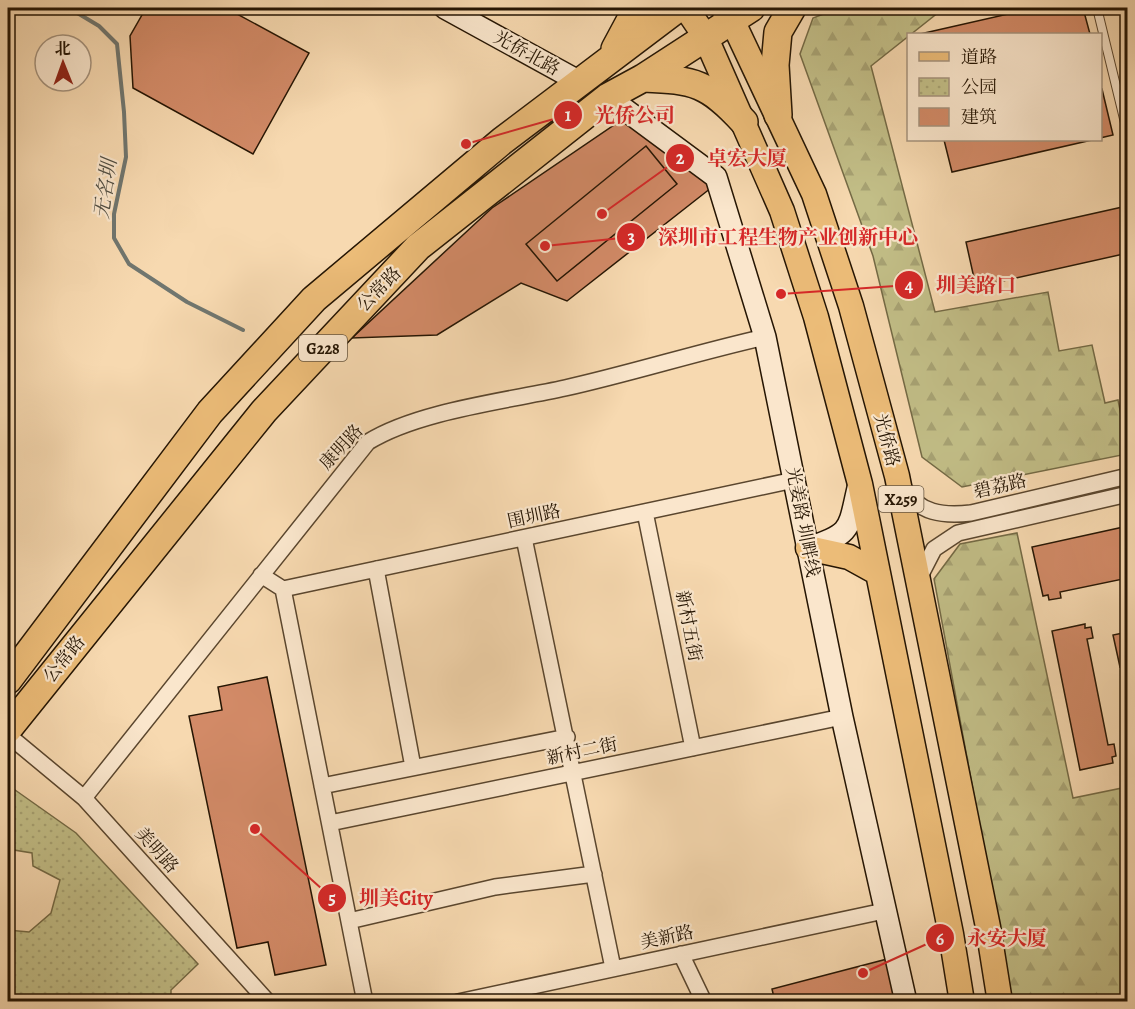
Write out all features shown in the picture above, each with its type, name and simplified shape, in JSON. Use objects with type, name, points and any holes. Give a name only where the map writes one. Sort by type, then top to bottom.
[{"type":"highway","points":[[612,55],[636,8]]},
{"type":"highway","name":"公常路","points":[[8,680],[210,412],[314,299],[398,226],[578,81],[678,8]]},
{"type":"highway","points":[[778,115],[775,65],[778,32],[792,8]]},
{"type":"highway","name":"公常路","points":[[8,729],[264,411],[418,247],[520,164],[608,97],[643,78],[705,36],[735,11]]},
{"type":"highway","points":[[643,78],[686,80],[705,87],[726,103],[744,122]]},
{"type":"main road","name":"光侨路","points":[[686,8],[705,36],[744,122],[782,212],[800,262],[860,484],[962,1002]]},
{"type":"main road","name":"光侨路","points":[[735,11],[814,194],[836,254],[897,476],[988,927],[1000,1002]]},
{"type":"main road","points":[[808,548],[849,557],[878,573]]},
{"type":"street","name":"光侨北路","points":[[445,8],[578,81]]},
{"type":"street","name":"光姜路 圳畔线","points":[[608,97],[716,177],[765,336],[842,717],[906,1002]]},
{"type":"street","name":"康明路","points":[[84,798],[368,442],[386,431],[412,421],[568,387],[765,336]]},
{"type":"street","name":"碧荔路","points":[[897,476],[919,506],[945,516],[971,513],[1128,476]]},
{"type":"street","name":"围圳路","points":[[283,589],[794,480]]},
{"type":"street","points":[[808,548],[841,536],[850,522],[860,484]]},
{"type":"street","name":"碧荔路","points":[[918,580],[934,549],[958,533],[1128,494]]},
{"type":"street","name":"新村五街","points":[[645,512],[693,748]]},
{"type":"street","points":[[524,538],[613,968]]},
{"type":"street","points":[[376,569],[413,767]]},
{"type":"street","points":[[261,575],[283,589],[365,1002]]},
{"type":"street","name":"新村二街","points":[[330,823],[842,717]]},
{"type":"street","name":"美明路","points":[[8,735],[84,798],[268,1002]]},
{"type":"street","points":[[322,786],[567,737]]},
{"type":"street","points":[[349,921],[495,887],[594,874]]},
{"type":"street","name":"美新路","points":[[458,1002],[884,911]]},
{"type":"street","points":[[681,954],[704,1002]]},
{"type":"lane","points":[[1097,8],[1128,135]]},
{"type":"green space","points":[[839,8],[944,8],[913,33],[907,33],[907,37],[871,66],[935,312],[1048,292],[1059,351],[1092,345],[1105,403],[1118,400],[1121,415],[1127,414],[1127,454],[962,487],[922,457],[873,256],[800,54],[813,18]]},
{"type":"green space","points":[[1017,533],[1073,798],[1127,787],[1127,1001],[1012,1001],[934,579],[960,544]]},
{"type":"green space","points":[[8,785],[76,833],[198,964],[171,990],[171,1001],[8,1001],[8,930],[29,932],[51,913],[60,880],[33,866],[32,853],[8,849]]},
{"type":"building","points":[[146,8],[226,8],[309,53],[253,154],[133,88],[130,36]]},
{"type":"building","points":[[1035,8],[1083,8],[1090,33],[924,33]]},
{"type":"building","points":[[1102,89],[1113,135],[1102,138]]},
{"type":"building","points":[[623,119],[699,174],[711,188],[567,301],[521,283],[437,335],[352,338],[492,208]]},
{"type":"building","points":[[944,141],[1088,141],[952,172]]},
{"type":"building","points":[[646,146],[677,184],[557,281],[526,244]]},
{"type":"building","points":[[1127,206],[1128,253],[976,287],[966,242]]},
{"type":"building","points":[[1128,526],[1128,578],[1060,592],[1061,598],[1049,600],[1048,595],[1043,596],[1032,547]]},
{"type":"building","points":[[1085,624],[1085,628],[1091,627],[1093,638],[1087,639],[1108,745],[1114,744],[1116,756],[1112,757],[1113,763],[1080,770],[1052,631]]},
{"type":"building","points":[[1128,632],[1127,672],[1125,666],[1120,667],[1113,635]]},
{"type":"building","points":[[267,677],[326,965],[275,975],[268,942],[237,948],[189,716],[222,710],[218,687]]},
{"type":"building","points":[[891,958],[900,993],[868,1002],[775,1002],[772,989]]},
{"type":"waterway","name":"无名圳","points":[[69,8],[99,26],[117,44],[126,157],[114,214],[114,238],[129,264],[187,302],[243,330]]},
{"type":"place","name":"光侨公司","points":[[466,144]]},
{"type":"place","name":"卓宏大厦","points":[[602,214]]},
{"type":"place","name":"深圳市工程生物产业创新中心","points":[[545,246]]},
{"type":"place","name":"圳美路口","points":[[781,294]]},
{"type":"place","name":"圳美City","points":[[255,829]]},
{"type":"place","name":"永安大厦","points":[[863,973]]}]
